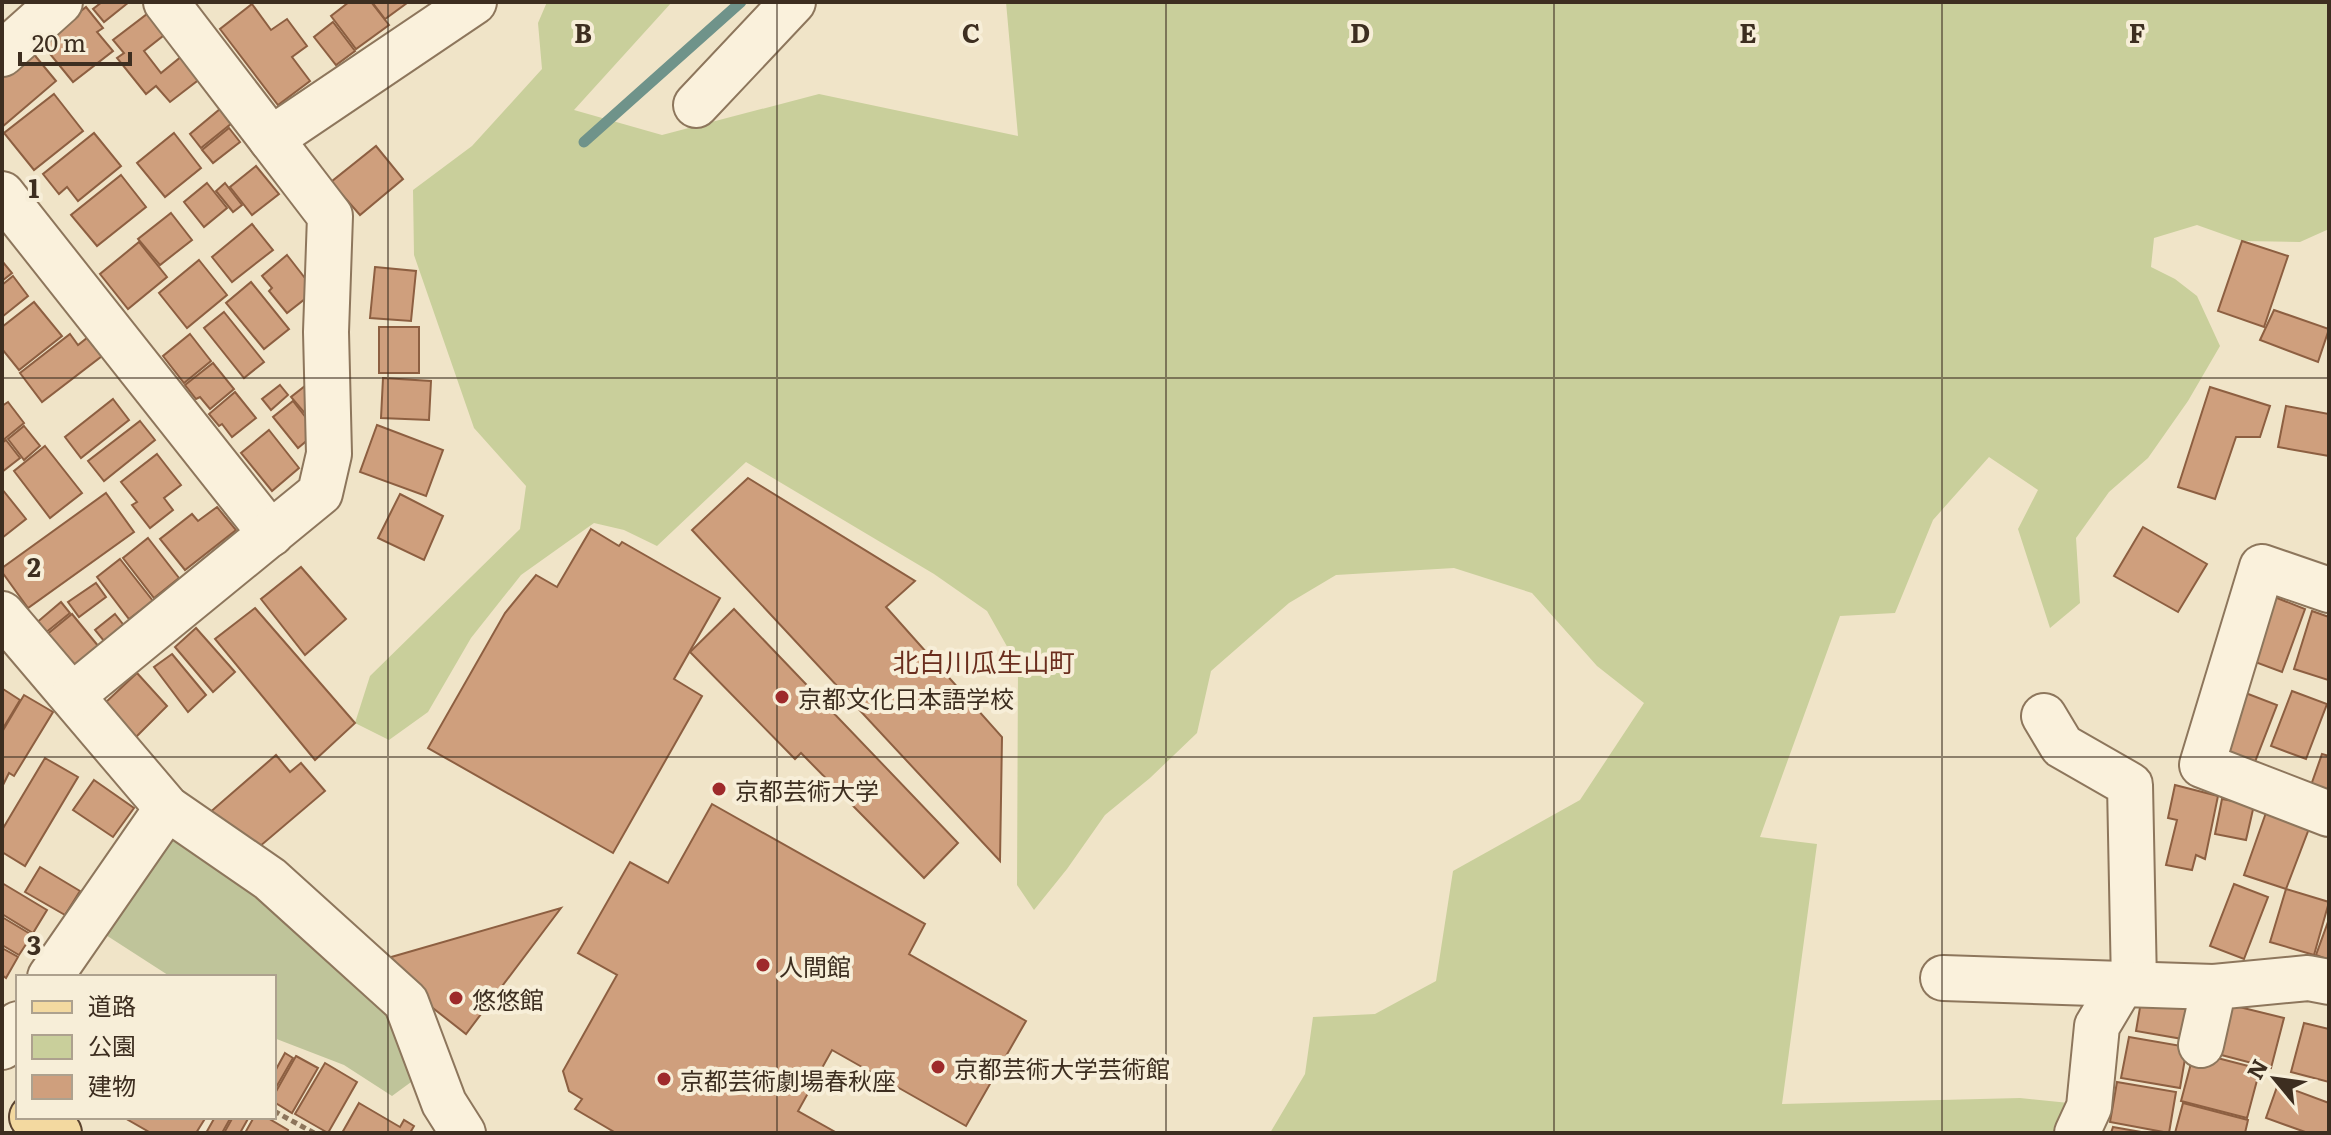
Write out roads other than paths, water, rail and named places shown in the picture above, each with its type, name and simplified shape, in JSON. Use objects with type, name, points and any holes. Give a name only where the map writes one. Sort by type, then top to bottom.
[{"type":"main road","points":[[35,1119],[59,1133]]},
{"type":"street","points":[[2,54],[60,2]]},
{"type":"street","points":[[73,695],[320,493],[329,454],[326,332],[330,216],[166,2]]},
{"type":"street","points":[[271,139],[474,2]]},
{"type":"street","points":[[696,105],[793,2]]},
{"type":"street","points":[[2,194],[271,534]]},
{"type":"street","points":[[2329,590],[2262,567],[2202,765],[2329,814]]},
{"type":"street","points":[[2,614],[167,808],[270,879],[406,1002],[444,1103],[463,1133]]},
{"type":"street","points":[[2044,716],[2062,746],[2130,785],[2128,984],[2097,1026],[2089,1107],[2077,1133]]},
{"type":"street","points":[[51,975],[167,808]]},
{"type":"street","points":[[1943,978],[2214,987],[2308,978],[2329,982]]},
{"type":"street","points":[[2201,1045],[2214,987]]},
{"type":"street","points":[[2,1047],[16,1027]]},
{"type":"waterway","points":[[584,142],[741,2]]},
{"type":"place","name":"京都文化日本語学校","points":[[782,697]]},
{"type":"place","name":"京都芸術大学","points":[[719,789]]},
{"type":"place","name":"人間館","points":[[763,965]]},
{"type":"place","name":"悠悠館","points":[[456,998]]},
{"type":"place","name":"京都芸術大学芸術館","points":[[938,1067]]},
{"type":"place","name":"京都芸術劇場春秋座","points":[[664,1079]]},
{"type":"district","name":"北白川瓜生山町","points":[[984,660]]}]
